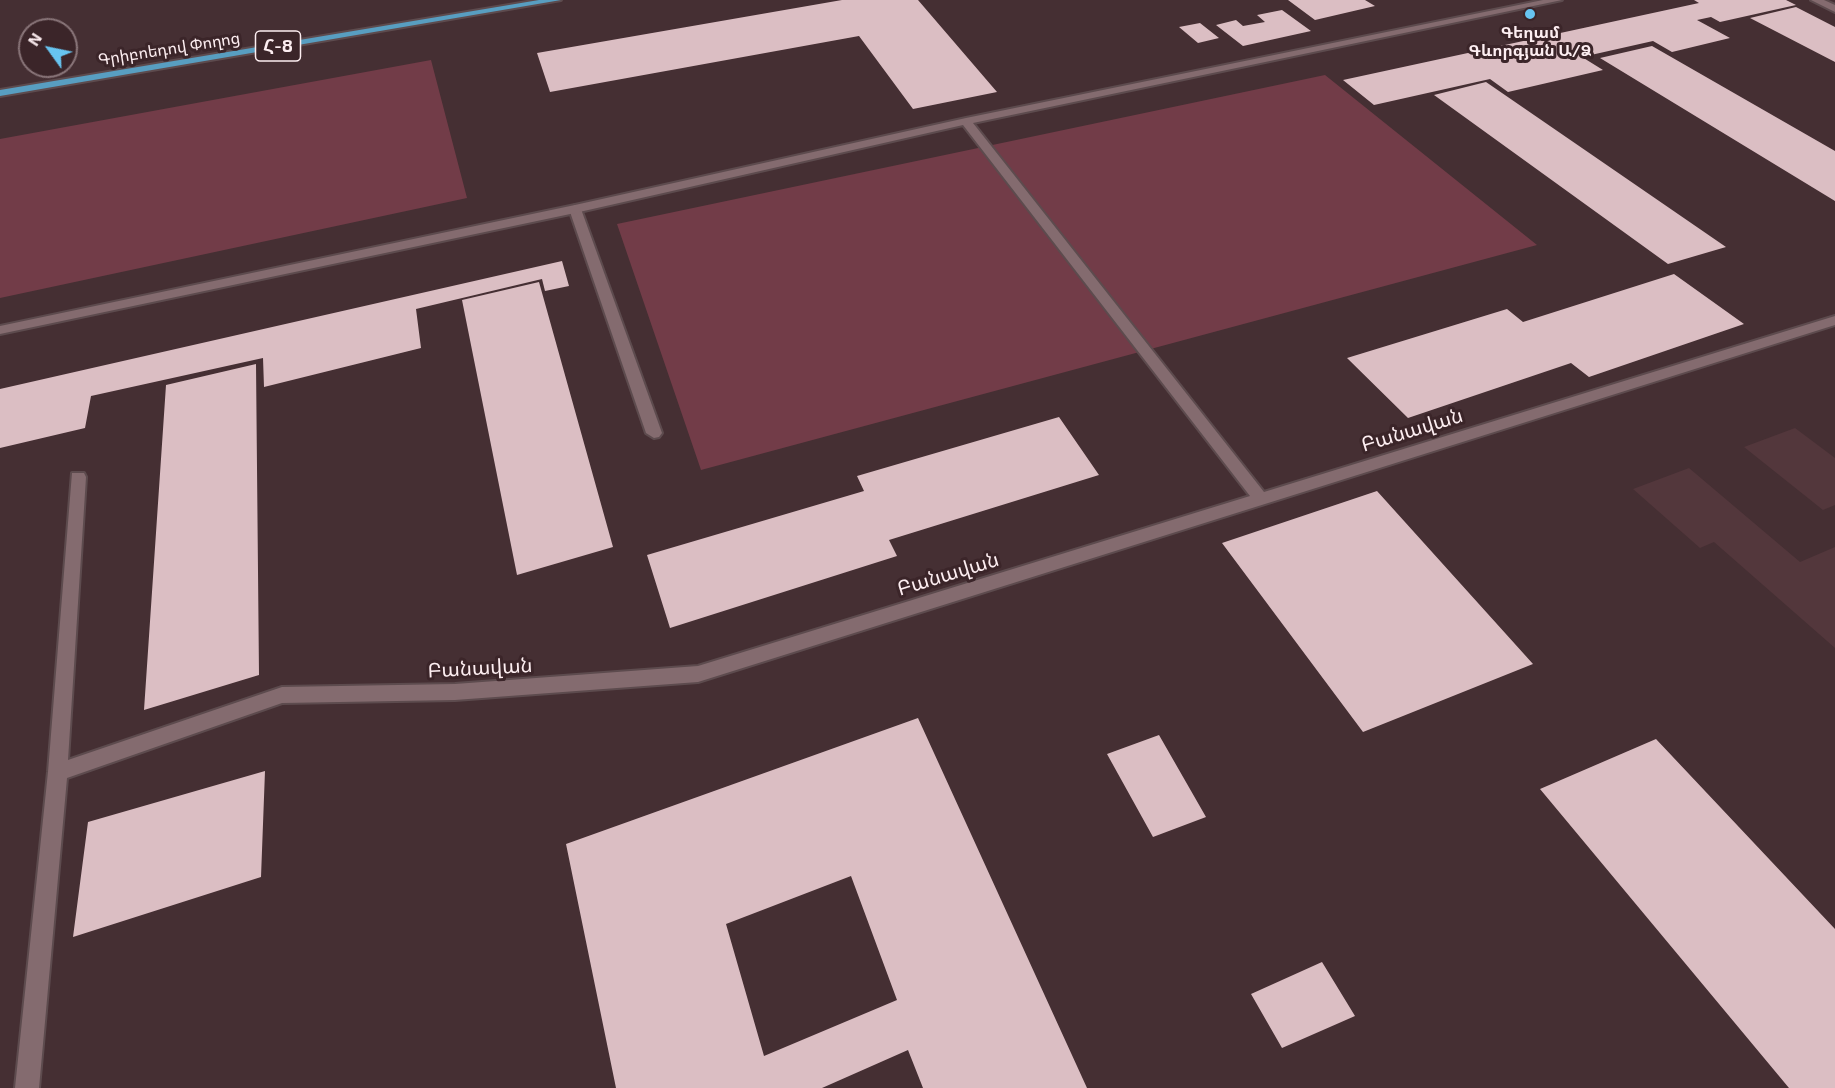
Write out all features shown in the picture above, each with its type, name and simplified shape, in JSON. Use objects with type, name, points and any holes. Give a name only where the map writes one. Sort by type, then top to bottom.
[{"type":"main road","name":"Գրիբոեդով Փողոց","points":[[0,93],[556,0]]},
{"type":"street","points":[[0,330],[575,208],[966,121],[1557,0]]},
{"type":"street","points":[[1816,0],[1835,9]]},
{"type":"street","points":[[966,121],[1261,499]]},
{"type":"street","points":[[575,208],[654,433]]},
{"type":"street","name":"Բանավան","points":[[57,772],[282,695],[455,692],[698,674],[1835,320]]},
{"type":"street","points":[[27,1088],[57,772],[78,477]]},
{"type":"shaded area","points":[[431,60],[467,198],[0,298],[0,139]]},
{"type":"shaded area","points":[[1325,75],[1537,245],[701,470],[617,224]]},
{"type":"shaded area","points":[[1795,428],[1835,458],[1835,505],[1823,510],[1744,447]]},
{"type":"shaded area","points":[[1689,468],[1800,562],[1835,547],[1835,648],[1714,542],[1700,548],[1633,489]]},
{"type":"building","points":[[842,0],[918,0],[997,92],[913,109],[859,36],[550,92],[537,53]]},
{"type":"building","points":[[1288,0],[1365,0],[1375,6],[1315,20]]},
{"type":"building","points":[[1694,0],[1786,0],[1796,5],[1720,22],[1711,17],[1697,20],[1730,38],[1672,52],[1653,41],[1582,57],[1603,70],[1508,92],[1490,79],[1374,105],[1343,80],[1699,3]]},
{"type":"building","points":[[1796,7],[1835,27],[1835,62],[1750,18]]},
{"type":"building","points":[[1282,10],[1311,31],[1243,46],[1216,25],[1236,20],[1243,26],[1265,22],[1257,15]]},
{"type":"building","points":[[1200,23],[1219,38],[1198,43],[1179,27]]},
{"type":"building","points":[[1652,46],[1835,151],[1835,201],[1600,58]]},
{"type":"building","points":[[1486,82],[1726,247],[1668,264],[1434,95]]},
{"type":"building","points":[[562,261],[569,286],[545,291],[542,279],[416,309],[421,348],[264,387],[263,358],[91,396],[85,428],[0,448],[0,389]]},
{"type":"building","points":[[1674,274],[1744,324],[1589,377],[1571,363],[1408,418],[1347,358],[1507,309],[1523,322]]},
{"type":"building","points":[[539,282],[613,547],[517,575],[462,300]]},
{"type":"building","points":[[256,364],[259,675],[144,710],[166,385]]},
{"type":"building","points":[[1059,417],[1099,475],[889,540],[897,556],[670,628],[647,555],[864,491],[857,476]]},
{"type":"building","points":[[1377,491],[1533,664],[1363,732],[1222,543]]},
{"type":"building","points":[[918,718],[1087,1088],[923,1088],[908,1050],[822,1088],[616,1088],[566,844]],"holes":[[[851,876],[897,1000],[764,1056],[726,924]]]},
{"type":"building","points":[[1159,735],[1206,817],[1153,837],[1107,754]]},
{"type":"building","points":[[1656,739],[1835,929],[1835,1088],[1789,1088],[1540,789]]},
{"type":"building","points":[[265,771],[261,877],[73,937],[88,822]]},
{"type":"building","points":[[1322,962],[1355,1016],[1282,1048],[1251,994]]},
{"type":"place","name":"Գեղամ Գևորգյան Ա/Ձ","points":[[1530,14]]}]
